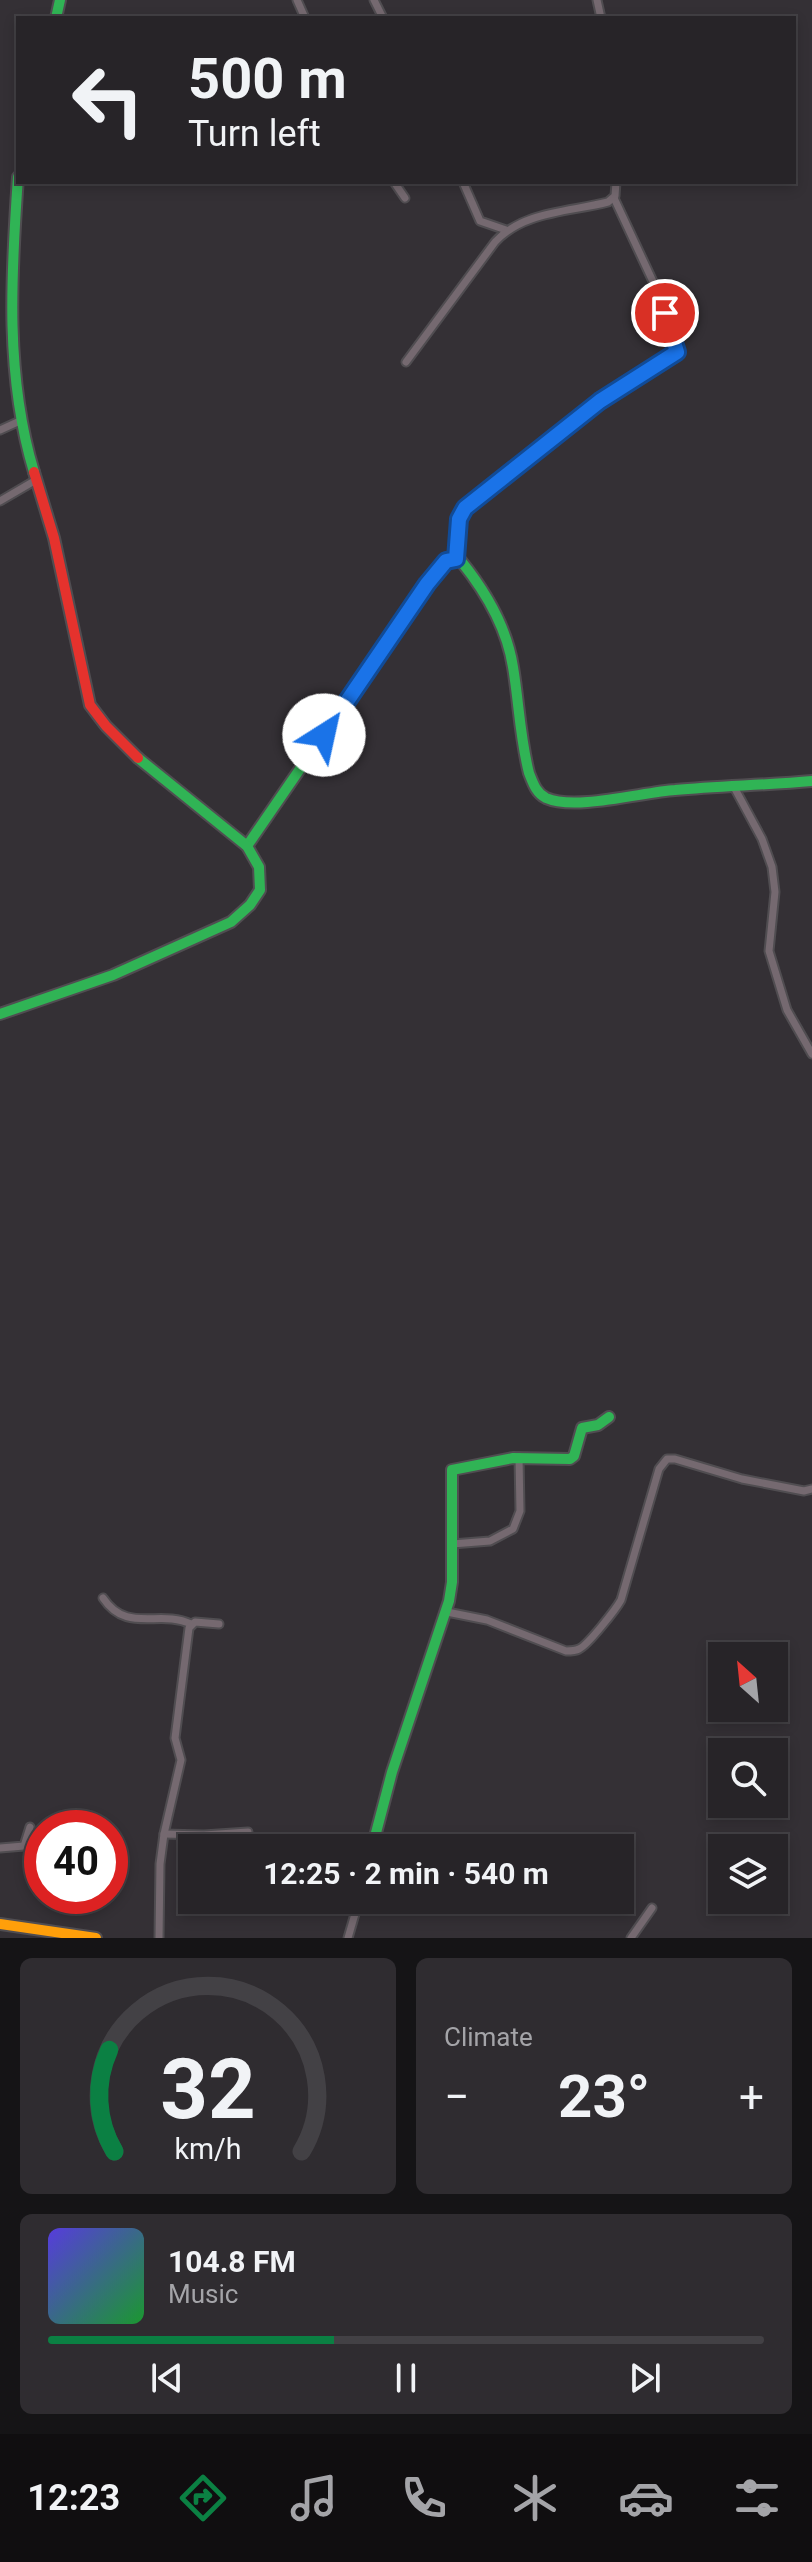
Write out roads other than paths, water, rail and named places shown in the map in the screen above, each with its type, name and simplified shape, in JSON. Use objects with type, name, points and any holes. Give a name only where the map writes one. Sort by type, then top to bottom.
[{"type":"street","points":[[0,1014],[113,975],[231,922],[250,905],[260,890],[259,867],[247,846],[135,754],[101,721],[90,705],[54,538],[36,480],[15,381],[11,296],[18,184]]},
{"type":"street","points":[[395,184],[405,198]]},
{"type":"street","points":[[464,184],[480,221],[506,230]]},
{"type":"street","points":[[456,559],[459,519],[465,508],[600,401],[677,351],[656,288],[614,198],[616,184]]},
{"type":"street","points":[[406,362],[506,230],[529,219],[614,198]]},
{"type":"street","points":[[0,430],[22,420]]},
{"type":"street","points":[[0,501],[36,480]]},
{"type":"street","points":[[247,846],[427,584],[446,561],[456,559],[466,567],[485,595],[506,638],[516,674],[526,766],[531,786],[539,795],[562,801],[591,800],[669,790],[812,781]]},
{"type":"street","points":[[734,787],[762,839],[772,867],[775,892],[769,951],[787,1010],[812,1054]]},
{"type":"street","points":[[376,1834],[392,1772],[447,1612],[452,1582],[452,1470],[519,1457],[570,1459],[574,1456],[582,1428],[598,1425],[609,1417]]},
{"type":"street","points":[[452,1544],[490,1541],[513,1529],[520,1511],[519,1457]]},
{"type":"street","points":[[447,1612],[517,1630],[566,1651],[575,1650],[584,1645],[617,1608],[659,1469],[667,1459],[688,1462],[742,1479],[804,1491],[812,1489]]},
{"type":"street","points":[[103,1598],[118,1614],[141,1619],[181,1619],[191,1624],[205,1621],[219,1624]]},
{"type":"street","points":[[159,1938],[159,1882],[164,1834],[181,1760],[175,1738],[191,1624]]},
{"type":"street","points":[[164,1834],[248,1832]]},
{"type":"street","points":[[0,1848],[24,1846]]},
{"type":"street","points":[[631,1938],[652,1908]]},
{"type":"street","points":[[348,1938],[355,1914]]},
{"type":"street","points":[[0,1924],[96,1938]]}]
